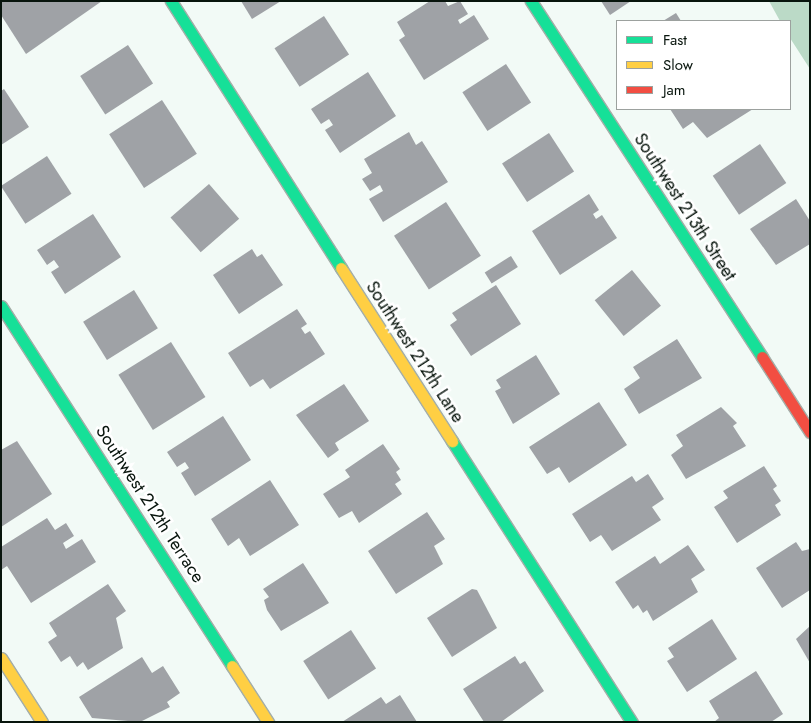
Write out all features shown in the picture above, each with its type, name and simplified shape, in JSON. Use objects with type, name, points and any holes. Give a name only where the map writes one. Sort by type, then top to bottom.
[{"type":"street","name":"Southwest 212th Lane","points":[[171,1],[632,722]]},
{"type":"street","name":"Southwest 213th Street","points":[[531,1],[810,432]]},
{"type":"street","name":"Southwest 212th Terrace","points":[[1,306],[268,722]]},
{"type":"street","points":[[1,658],[42,722]]},
{"type":"shaded area","points":[[769,1],[810,1],[810,69],[791,40],[791,20],[779,20]]},
{"type":"building","points":[[1,1],[102,1],[26,54],[1,15]]},
{"type":"building","points":[[241,1],[281,1],[252,19]]},
{"type":"building","points":[[430,1],[445,1],[448,6],[460,1],[468,14],[458,20],[460,24],[474,15],[489,39],[424,80],[399,40],[405,36],[397,22]]},
{"type":"building","points":[[601,1],[631,1],[610,15]]},
{"type":"building","points":[[676,13],[680,20],[665,20]]},
{"type":"building","points":[[324,16],[349,55],[300,87],[275,48]]},
{"type":"building","points":[[128,45],[153,84],[105,115],[80,76]]},
{"type":"building","points":[[506,64],[531,103],[487,131],[462,92]]},
{"type":"building","points":[[368,72],[396,116],[340,153],[325,130],[333,125],[329,119],[321,124],[311,109]]},
{"type":"building","points":[[4,89],[29,127],[1,145],[1,91]]},
{"type":"building","points":[[162,100],[197,154],[144,188],[109,134]]},
{"type":"building","points":[[671,110],[751,110],[707,138],[693,122],[683,129]]},
{"type":"building","points":[[409,132],[416,145],[422,141],[448,182],[383,222],[369,199],[383,191],[380,185],[370,191],[362,179],[372,173],[364,159]]},
{"type":"building","points":[[549,133],[574,172],[527,202],[502,163]]},
{"type":"building","points":[[760,144],[786,183],[739,215],[713,176]]},
{"type":"building","points":[[47,156],[72,194],[25,224],[1,186]]},
{"type":"building","points":[[209,184],[239,219],[201,252],[171,217]]},
{"type":"building","points":[[589,194],[599,210],[593,214],[596,219],[602,215],[617,238],[560,275],[532,231]]},
{"type":"building","points":[[796,199],[810,221],[810,244],[776,265],[750,229]]},
{"type":"building","points":[[446,202],[481,256],[429,289],[394,236]]},
{"type":"building","points":[[93,214],[121,257],[65,294],[51,272],[59,267],[54,260],[47,265],[37,250]]},
{"type":"building","points":[[252,249],[257,257],[262,254],[283,285],[239,314],[213,275]]},
{"type":"building","points":[[511,256],[518,267],[492,283],[485,272]]},
{"type":"building","points":[[632,270],[661,306],[624,336],[595,300]]},
{"type":"building","points":[[496,285],[521,324],[471,356],[450,325],[457,320],[452,313]]},
{"type":"building","points":[[134,290],[158,328],[107,360],[83,322]]},
{"type":"building","points":[[297,309],[307,324],[301,328],[305,334],[310,331],[325,354],[270,389],[263,379],[250,387],[228,353]]},
{"type":"building","points":[[677,339],[702,378],[639,414],[624,389],[640,378],[633,367]]},
{"type":"building","points":[[171,342],[205,397],[153,430],[118,375]]},
{"type":"building","points":[[536,355],[560,394],[513,424],[495,391],[501,388],[496,380]]},
{"type":"building","points":[[344,384],[369,421],[335,443],[339,450],[328,458],[296,415]]},
{"type":"building","points":[[599,402],[627,445],[569,483],[559,467],[547,474],[529,447]]},
{"type":"building","points":[[721,407],[737,423],[733,426],[746,446],[686,479],[671,455],[683,446],[676,435]]},
{"type":"building","points":[[223,416],[251,460],[195,496],[181,473],[189,468],[185,462],[177,467],[167,452]]},
{"type":"building","points":[[17,441],[52,494],[1,527],[1,450]]},
{"type":"building","points":[[383,444],[400,469],[396,472],[401,480],[395,484],[402,494],[359,523],[352,511],[339,518],[323,494],[350,477],[345,470]]},
{"type":"building","points":[[764,466],[777,486],[773,489],[781,501],[775,505],[781,515],[737,543],[714,507],[728,498],[723,491]]},
{"type":"building","points":[[648,474],[664,499],[652,507],[661,520],[612,551],[601,535],[590,542],[572,514],[632,476],[636,482]]},
{"type":"building","points":[[270,480],[299,525],[250,556],[239,538],[228,546],[211,519]]},
{"type":"building","points":[[427,512],[445,539],[434,546],[443,564],[396,594],[368,551]]},
{"type":"building","points":[[47,518],[55,530],[66,523],[74,536],[63,543],[66,549],[82,539],[96,562],[31,603],[7,566],[1,570],[1,547]]},
{"type":"building","points":[[796,542],[802,551],[810,549],[810,590],[782,608],[756,568]]},
{"type":"building","points":[[688,545],[705,570],[691,579],[698,592],[653,621],[647,610],[643,613],[638,605],[633,609],[615,582],[655,556],[660,564]]},
{"type":"building","points":[[303,563],[329,603],[281,631],[267,610],[264,600],[269,597],[263,589]]},
{"type":"building","points":[[108,584],[126,611],[116,618],[123,648],[88,670],[83,662],[77,667],[70,656],[61,662],[48,642],[57,636],[49,623]]},
{"type":"building","points":[[472,589],[477,590],[497,628],[452,657],[427,618]]},
{"type":"building","points":[[712,619],[737,659],[687,692],[667,661],[674,657],[668,648]]},
{"type":"building","points":[[810,626],[810,663],[796,639]]},
{"type":"building","points":[[351,630],[376,669],[328,700],[303,661]]},
{"type":"building","points":[[515,656],[520,664],[525,661],[544,691],[501,722],[484,722],[463,689]]},
{"type":"building","points":[[142,657],[152,673],[163,666],[180,693],[167,702],[170,707],[140,722],[92,718],[79,697]]},
{"type":"building","points":[[756,671],[783,714],[771,722],[714,722],[719,718],[709,701]]},
{"type":"building","points":[[400,695],[417,722],[342,722],[381,697],[386,704]]},
{"type":"traffic: fast","points":[[171,1],[341,268]]},
{"type":"traffic: fast","points":[[531,1],[762,357]]},
{"type":"traffic: fast","points":[[1,306],[232,666]]},
{"type":"traffic: fast","points":[[452,441],[632,722]]},
{"type":"traffic: slow","points":[[341,268],[452,441]]},
{"type":"traffic: slow","points":[[1,658],[42,722]]},
{"type":"traffic: slow","points":[[232,666],[268,722]]},
{"type":"traffic: jam","points":[[762,357],[810,432]]}]
